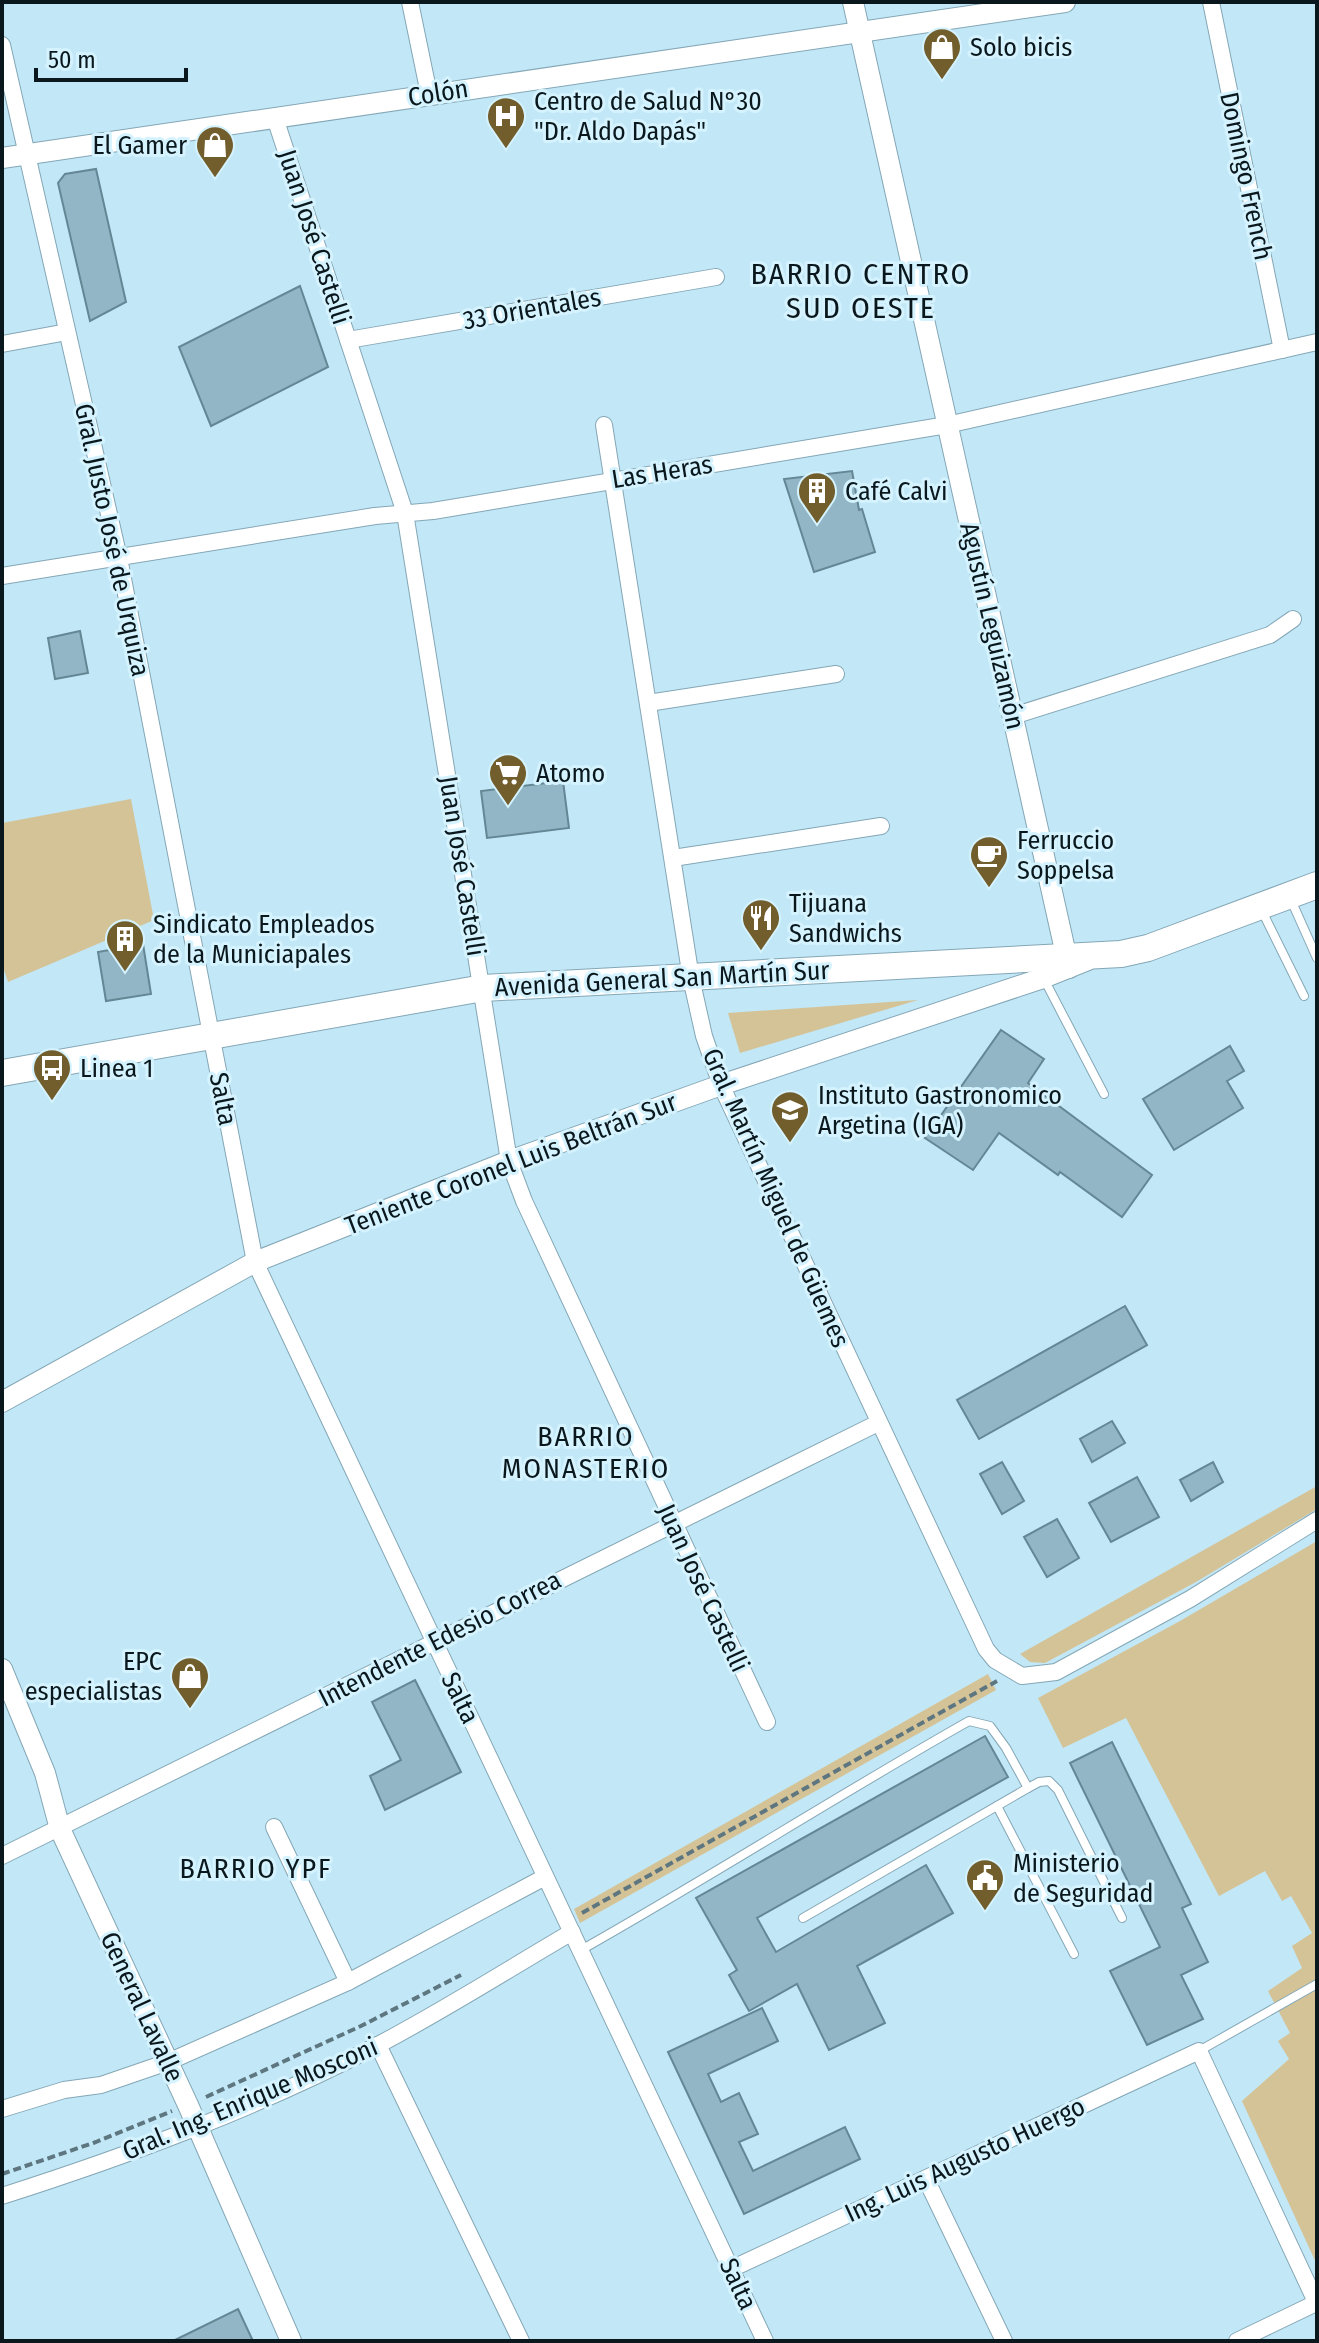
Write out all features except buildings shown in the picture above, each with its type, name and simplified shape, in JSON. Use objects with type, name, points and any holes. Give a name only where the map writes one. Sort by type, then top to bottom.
[{"type":"main road","name":"Avenida General San Martín Sur","points":[[2,1073],[483,988],[1067,963],[1148,948],[1317,885]]},
{"type":"street","points":[[410,2],[429,94]]},
{"type":"street","name":"Agustín Leguizamón","points":[[853,2],[1067,963]]},
{"type":"street","name":"Colón","points":[[2,158],[1065,2]]},
{"type":"street","name":"Domingo French","points":[[1211,2],[1282,350]]},
{"type":"street","name":"Gral. Justo José de Urquiza","points":[[2,45],[119,558],[211,1037]]},
{"type":"street","name":"Juan José Castelli","points":[[275,118],[405,513],[509,1161],[524,1201],[767,1722]]},
{"type":"street","name":"33 Orientales","points":[[348,340],[716,277]]},
{"type":"street","points":[[2,344],[67,332]]},
{"type":"street","name":"Las Heras","points":[[2,576],[375,516],[433,511],[947,425],[1317,342]]},
{"type":"street","name":"Gral. Martín Miguel de Güemes","points":[[604,425],[701,1025],[721,1085],[986,1649],[995,1660],[1013,1672]]},
{"type":"street","points":[[1013,716],[1270,635],[1293,619]]},
{"type":"street","points":[[648,703],[836,674]]},
{"type":"street","points":[[673,858],[881,826]]},
{"type":"street","name":"Teniente Coronel Luis Beltrán Sur","points":[[2,1402],[255,1262],[509,1161],[721,1085],[1043,978],[1067,963]]},
{"type":"street","name":"Salta","points":[[211,1037],[255,1262],[765,2341]]},
{"type":"street","name":"Intendente Edesio Correa","points":[[2,1856],[672,1522],[878,1423]]},
{"type":"street","points":[[1013,1672],[1035,1676],[1056,1672],[1190,1599],[1317,1520]]},
{"type":"street","name":"General Lavalle","points":[[2,1669],[45,1773],[60,1829],[188,2105],[291,2341]]},
{"type":"street","points":[[274,1827],[348,1982]]},
{"type":"street","points":[[2,2109],[64,2090],[101,2085],[168,2062],[348,1982],[545,1877]]},
{"type":"street","name":"Gral. Ing. Enrique Mosconi","points":[[2,2196],[197,2127],[378,2045],[569,1927]]},
{"type":"street","points":[[378,2045],[521,2341]]},
{"type":"street","points":[[1199,2051],[1317,2303],[1237,2341]]},
{"type":"street","name":"Ing. Luis Augusto Huergo","points":[[731,2269],[1199,2051]]},
{"type":"street","points":[[926,2179],[1004,2341]]},
{"type":"lane","points":[[1289,895],[1317,958]]},
{"type":"lane","points":[[1260,906],[1304,996]]},
{"type":"lane","points":[[1043,978],[1104,1094]]},
{"type":"lane","points":[[580,1950],[700,1883],[969,1721],[990,1726],[1028,1788]]},
{"type":"lane","points":[[803,1918],[1028,1788],[1049,1781],[1058,1790],[1122,1918]]},
{"type":"lane","points":[[997,1806],[1074,1954]]},
{"type":"lane","points":[[1199,2051],[1317,1984]]},
{"type":"path","points":[[569,1927],[1013,1672]]},
{"type":"path","points":[[2,2174],[96,2142],[188,2105],[361,2026],[462,1975]]},
{"type":"shaded area","points":[[131,799],[154,920],[8,982],[2,964],[2,823]]},
{"type":"shaded area","points":[[918,1000],[740,1053],[728,1013]]},
{"type":"shaded area","points":[[1317,1486],[1317,1509],[1196,1582],[1045,1663],[1030,1662],[1020,1654]]},
{"type":"shaded area","points":[[1317,1541],[1317,2265],[1242,2101],[1289,2059],[1278,2041],[1290,2033],[1268,1991],[1302,1968],[1292,1946],[1312,1933],[1291,1896],[1282,1901],[1265,1871],[1219,1896],[1126,1718],[1063,1748],[1038,1698],[1180,1621]]},
{"type":"shaded area","points":[[988,1674],[996,1690],[580,1923],[574,1909]]},
{"type":"place","name":"Solo bicis","points":[[942,81]]},
{"type":"place","name":"Centro de Salud N°30 \"Dr. Aldo Dapás\"","points":[[506,150]]},
{"type":"place","name":"El Gamer","points":[[215,179]]},
{"type":"place","name":"Café Calvi","points":[[817,525]]},
{"type":"place","name":"Atomo","points":[[508,807]]},
{"type":"place","name":"Ferruccio Soppelsa","points":[[989,889]]},
{"type":"place","name":"Tijuana Sandwichs","points":[[761,952]]},
{"type":"place","name":"Sindicato Empleados de la Municiapales","points":[[125,973]]},
{"type":"place","name":"Linea 1","points":[[52,1102]]},
{"type":"place","name":"Instituto Gastronomico Argetina (IGA)","points":[[790,1144]]},
{"type":"place","name":"EPC especialistas","points":[[190,1710]]},
{"type":"place","name":"Ministerio de Seguridad","points":[[985,1912]]},
{"type":"district","name":"BARRIO CENTRO SUD OESTE","points":[[861,291]]},
{"type":"district","name":"BARRIO MONASTERIO","points":[[586,1452]]},
{"type":"district","name":"BARRIO YPF","points":[[256,1868]]}]
